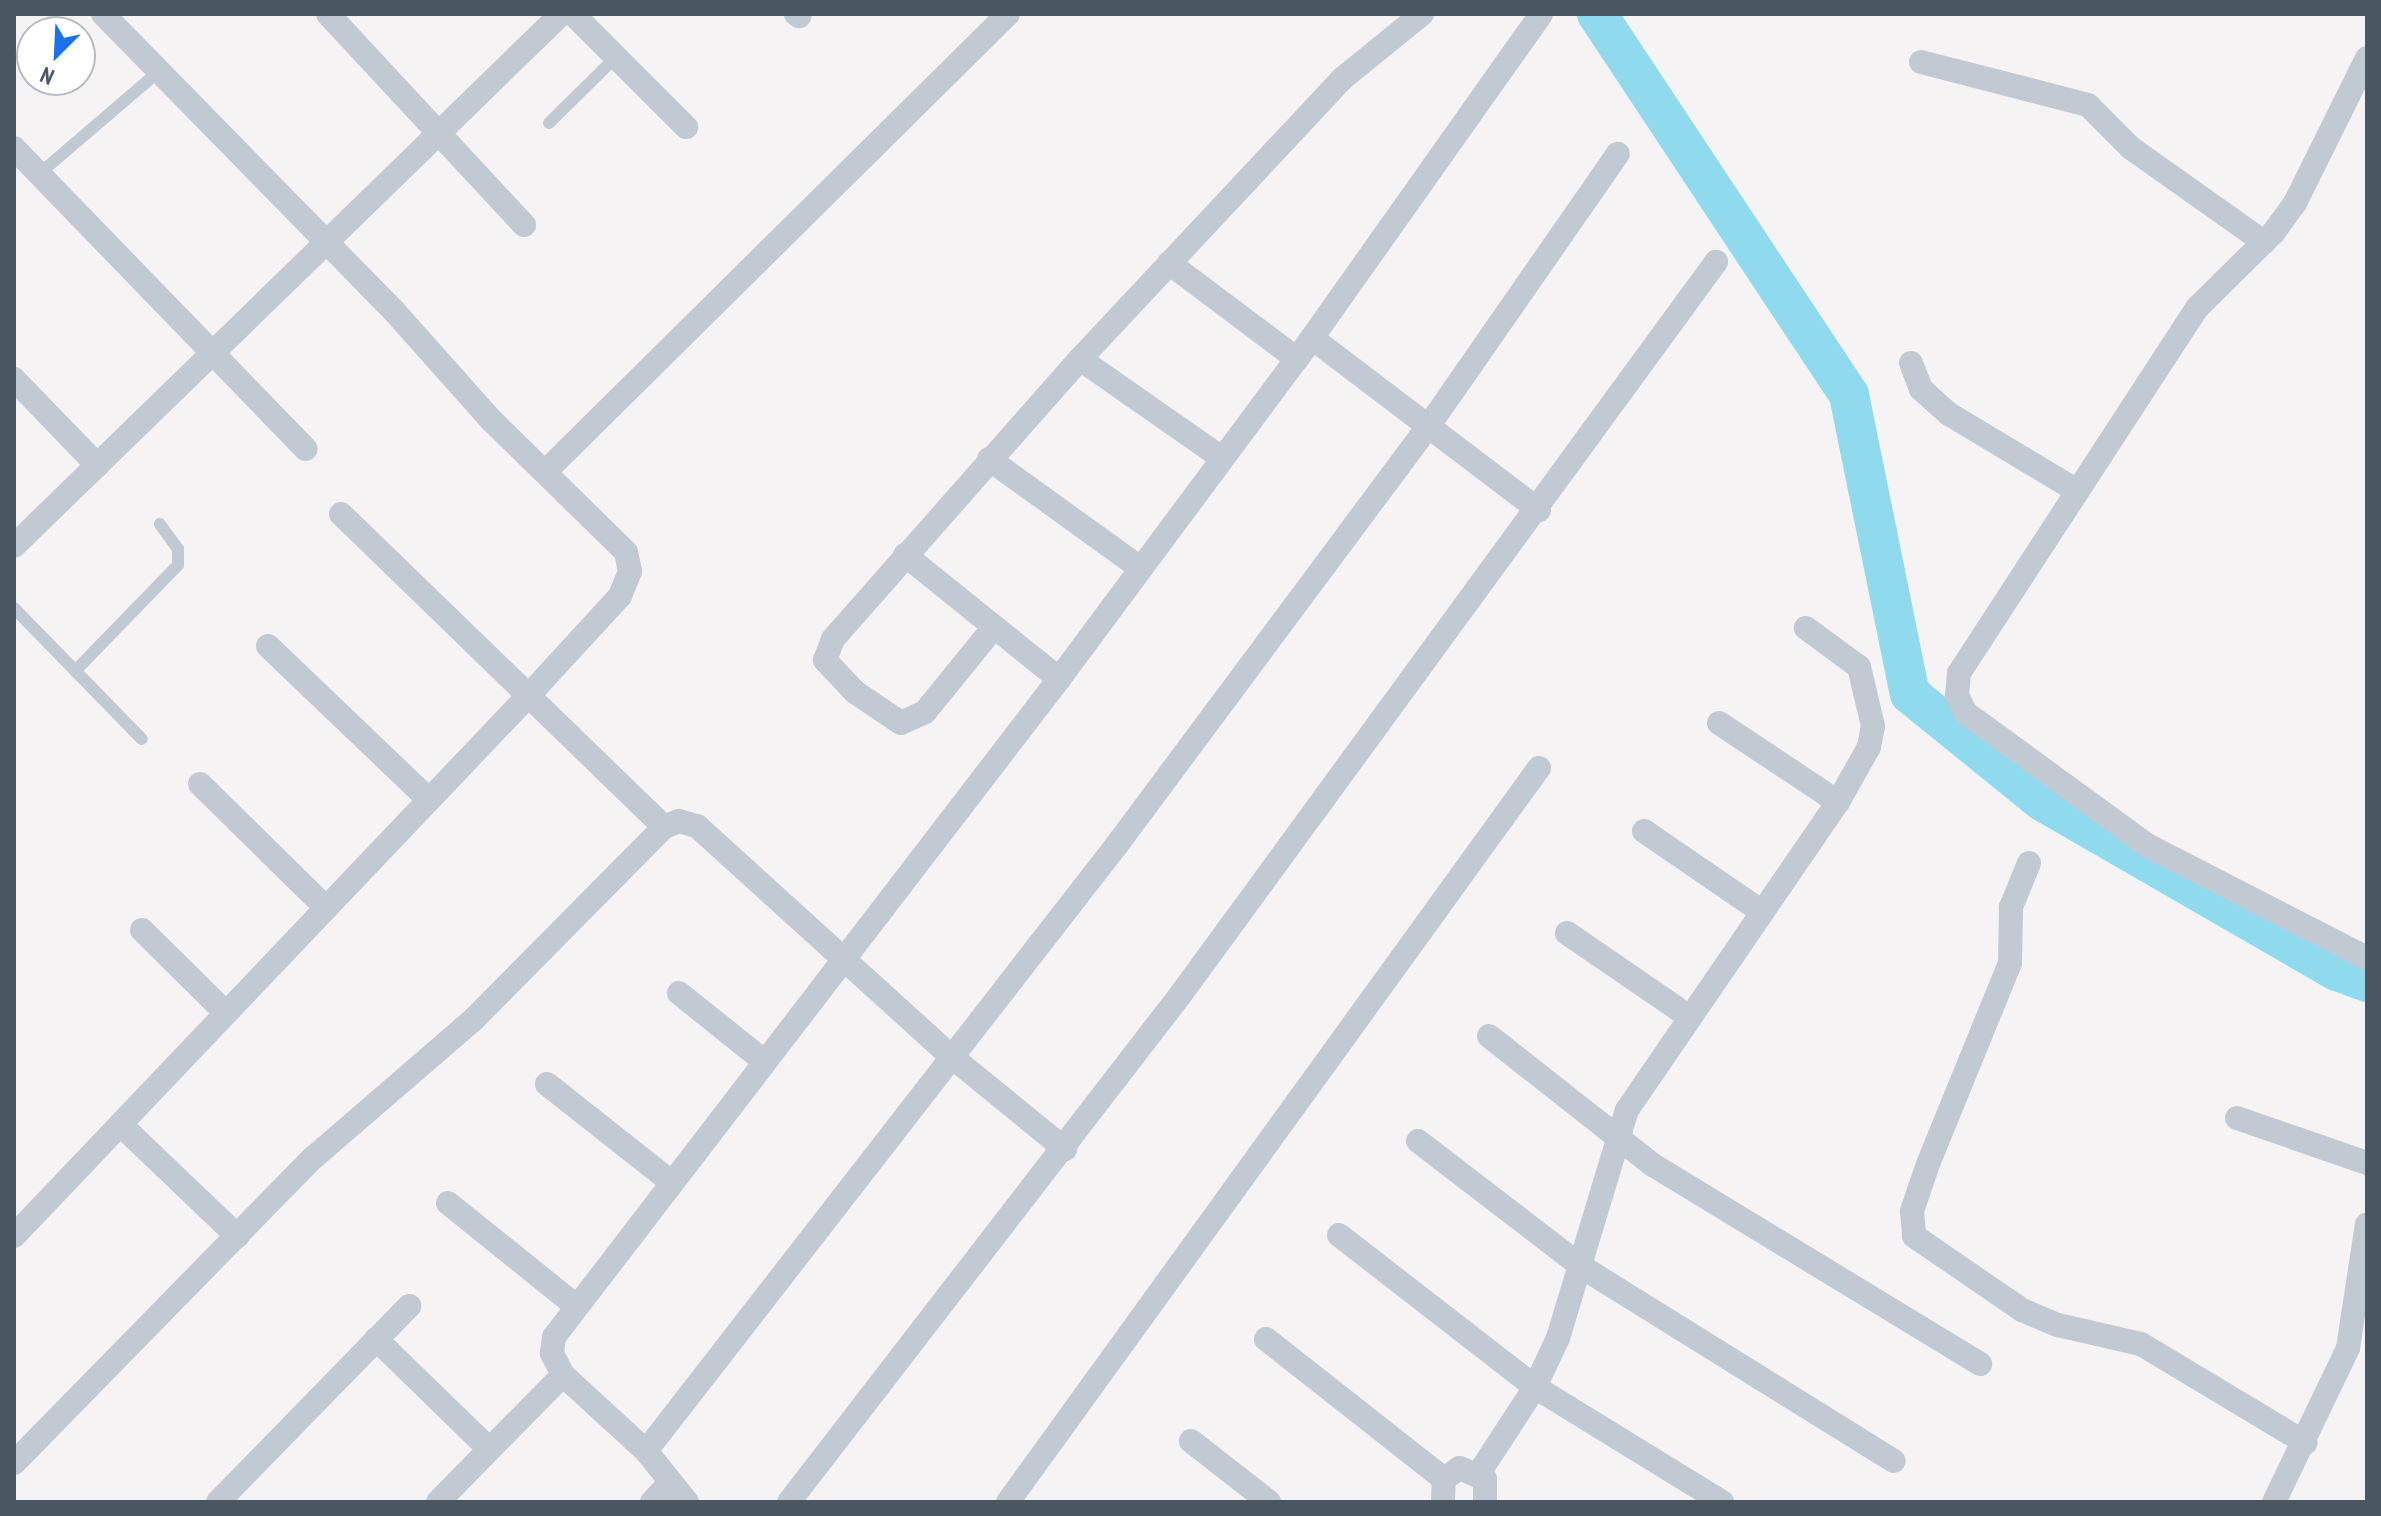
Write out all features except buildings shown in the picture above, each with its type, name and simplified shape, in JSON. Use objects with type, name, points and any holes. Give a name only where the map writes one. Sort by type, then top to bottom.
[{"type":"street","points":[[14,1236],[427,798],[529,695],[620,596],[630,571],[626,552],[492,421],[326,242],[103,14]]},
{"type":"street","points":[[328,14],[440,131],[524,225]]},
{"type":"street","points":[[14,546],[561,14]]},
{"type":"street","points":[[573,14],[686,127]]},
{"type":"street","points":[[546,471],[1008,14]]},
{"type":"street","points":[[994,627],[925,712],[913,719],[888,719],[827,666],[828,647],[989,459],[1080,359],[1342,79],[1422,14]]},
{"type":"street","points":[[687,1502],[646,1451],[563,1375],[552,1346],[575,1305],[1059,679],[1297,359],[1541,15]]},
{"type":"street","points":[[2367,58],[2295,203],[2264,242],[2197,308],[1959,673],[1957,696],[1966,713],[2147,845],[2367,958]]},
{"type":"street","points":[[1921,62],[2088,105],[2131,148],[2264,242]]},
{"type":"street","points":[[14,148],[306,449]]},
{"type":"street","points":[[646,1451],[952,1057],[1430,424],[1618,154]]},
{"type":"street","points":[[789,1502],[1065,1149],[1539,510],[1716,262]]},
{"type":"street","points":[[1169,263],[1297,359]]},
{"type":"street","points":[[1312,338],[1430,424],[1539,510]]},
{"type":"street","points":[[1080,359],[1222,458]]},
{"type":"street","points":[[1911,363],[1921,389],[1949,414],[2077,491]]},
{"type":"street","points":[[14,379],[97,465]]},
{"type":"street","points":[[989,459],[1140,568]]},
{"type":"street","points":[[341,514],[664,827]]},
{"type":"street","points":[[905,555],[1059,679]]},
{"type":"street","points":[[1479,1473],[1535,1387],[1582,1267],[1615,1136],[1688,1016],[1838,802],[1869,747],[1873,726],[1869,692],[1859,667],[1806,628]]},
{"type":"street","points":[[268,646],[427,798]]},
{"type":"street","points":[[1719,723],[1838,802]]},
{"type":"street","points":[[1008,1502],[1539,768]]},
{"type":"street","points":[[200,784],[326,908]]},
{"type":"street","points":[[14,1463],[313,1158],[515,979],[664,827],[679,821],[697,826],[841,960],[952,1057],[1065,1149]]},
{"type":"street","points":[[1644,831],[1761,911]]},
{"type":"street","points":[[2029,863],[2011,907],[2010,963],[1928,1164],[1912,1211],[1914,1236],[2022,1310],[2058,1325],[2141,1344],[2306,1443]]},
{"type":"street","points":[[142,930],[225,1012]]},
{"type":"street","points":[[1567,933],[1688,1016]]},
{"type":"street","points":[[679,993],[764,1061]]},
{"type":"street","points":[[1489,1036],[1615,1136],[1708,1201],[1980,1364]]},
{"type":"street","points":[[547,1084],[671,1182]]},
{"type":"street","points":[[2237,1118],[2367,1163]]},
{"type":"street","points":[[121,1125],[237,1236]]},
{"type":"street","points":[[1418,1141],[1582,1267],[1894,1461]]},
{"type":"street","points":[[448,1203],[575,1305]]},
{"type":"street","points":[[2274,1502],[2306,1443],[2348,1348],[2367,1224]]},
{"type":"street","points":[[1339,1235],[1535,1387],[1722,1502]]},
{"type":"street","points":[[218,1502],[409,1306]]},
{"type":"street","points":[[376,1339],[489,1449]]},
{"type":"street","points":[[1266,1339],[1443,1490],[1460,1468],[1479,1473],[1488,1487],[1485,1502]]},
{"type":"street","points":[[438,1502],[563,1375]]},
{"type":"street","points":[[1191,1441],[1269,1502]]},
{"type":"street","points":[[652,1502],[670,1483]]},
{"type":"lane","points":[[549,123],[616,57]]},
{"type":"lane","points":[[39,174],[158,72]]},
{"type":"lane","points":[[75,671],[178,565],[178,549],[160,524]]},
{"type":"lane","points":[[14,608],[142,739]]},
{"type":"waterway","points":[[1597,14],[1849,395],[1910,694],[2042,801],[2337,971],[2367,982]]}]
